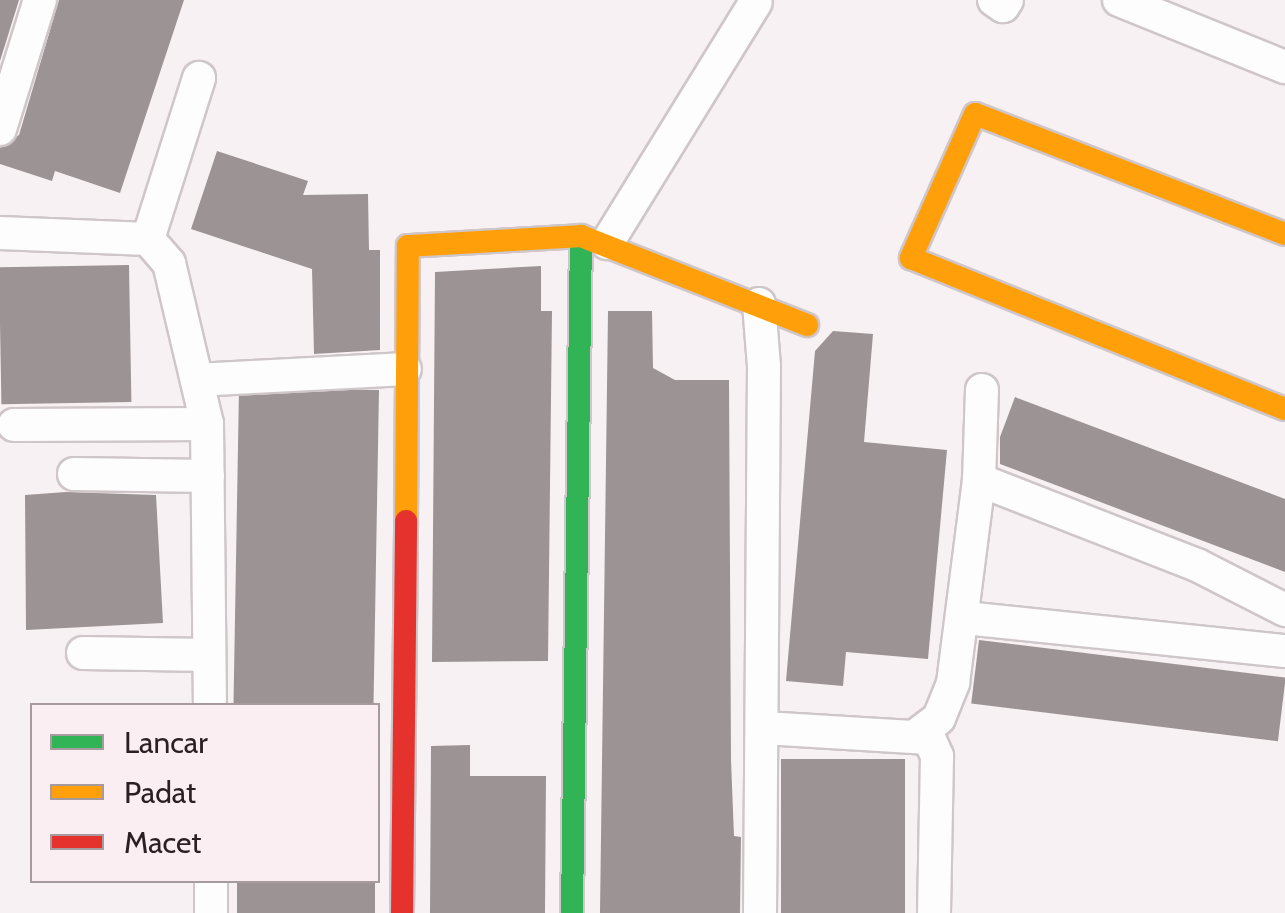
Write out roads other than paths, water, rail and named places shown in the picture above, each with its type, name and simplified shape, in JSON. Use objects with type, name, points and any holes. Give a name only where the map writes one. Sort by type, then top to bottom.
[{"type":"street","points":[[0,129],[40,0]]},
{"type":"street","points":[[994,0],[1003,6],[1007,0]]},
{"type":"street","points":[[1119,0],[1285,67]]},
{"type":"street","points":[[572,913],[594,240],[756,2]]},
{"type":"street","points":[[148,239],[199,78]]},
{"type":"street","points":[[1285,234],[975,114],[910,258],[1285,409]]},
{"type":"street","points":[[0,233],[148,239],[170,263],[207,424],[210,703]]},
{"type":"street","points":[[402,913],[408,246],[594,240],[807,324]]},
{"type":"street","points":[[759,304],[764,728],[760,913]]},
{"type":"street","points":[[196,380],[405,369]]},
{"type":"street","points":[[918,734],[939,718],[953,683],[965,618],[980,480],[982,390]]},
{"type":"street","points":[[14,425],[207,424]]},
{"type":"street","points":[[74,474],[208,476]]},
{"type":"street","points":[[980,480],[1197,564],[1285,610]]},
{"type":"street","points":[[965,618],[1285,651]]},
{"type":"street","points":[[84,652],[209,655]]},
{"type":"street","points":[[764,728],[918,734],[928,738],[937,756],[934,913]]},
{"type":"street","points":[[211,883],[212,913]]}]
